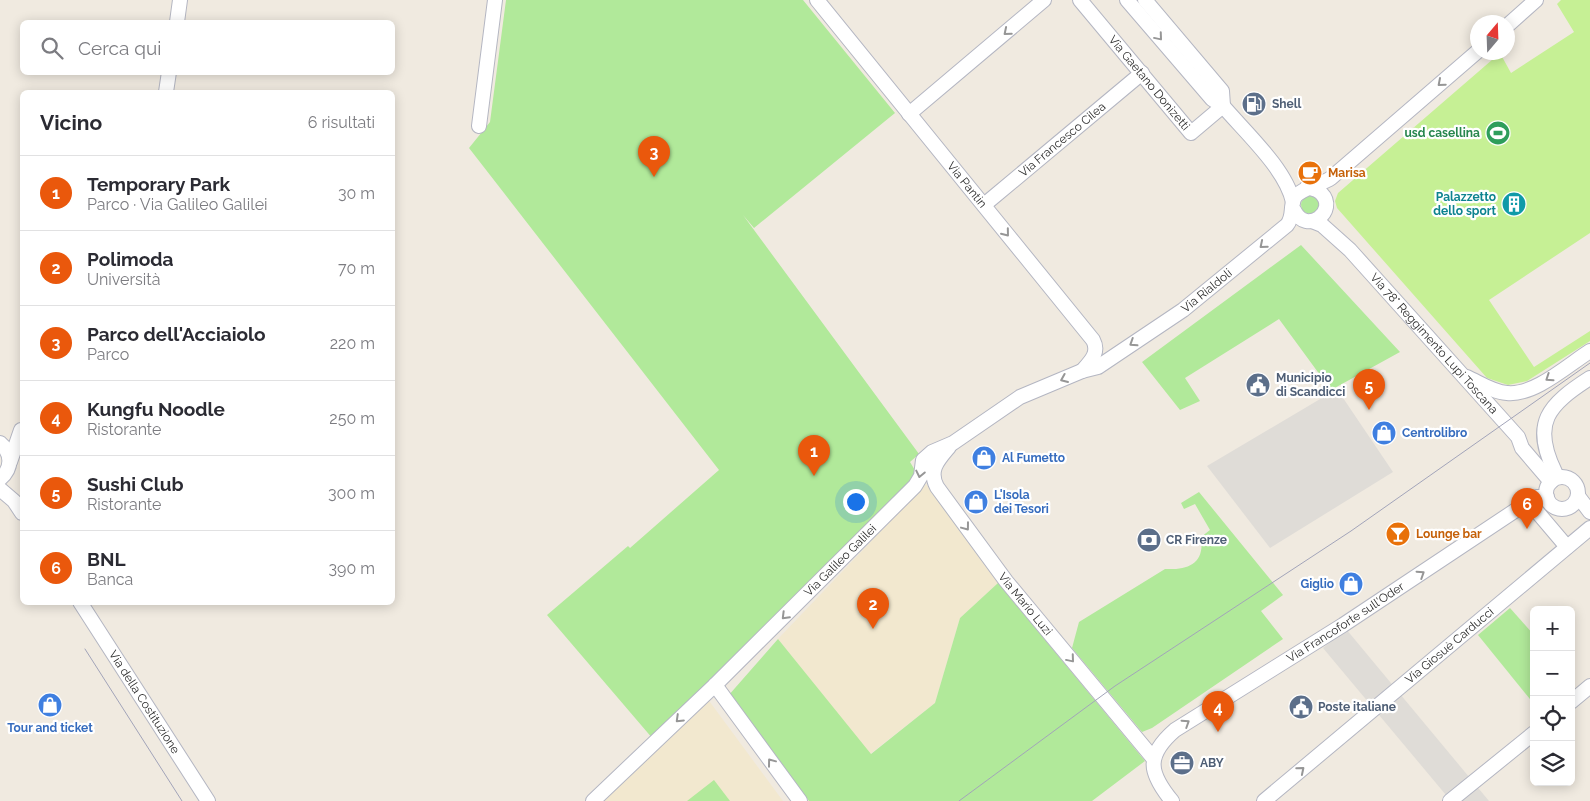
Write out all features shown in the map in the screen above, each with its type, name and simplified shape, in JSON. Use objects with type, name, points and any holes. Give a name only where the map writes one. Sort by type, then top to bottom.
[{"type":"street","points":[[177,20],[180,0]]},
{"type":"street","points":[[479,126],[495,0]]},
{"type":"street","name":"Via Pantin","points":[[817,0],[1093,340],[1096,347],[1094,355],[1082,371]]},
{"type":"street","points":[[909,114],[1044,0]]},
{"type":"street","name":"Via Gaetano Donizetti","points":[[1080,0],[1191,133],[1223,106]]},
{"type":"street","points":[[1127,0],[1212,99],[1223,106],[1276,169],[1288,186],[1294,206],[1302,219],[1312,221],[1320,218],[1326,208],[1323,196],[1276,169]]},
{"type":"street","points":[[1145,0],[1222,91],[1223,106]]},
{"type":"street","points":[[1515,19],[1536,0]]},
{"type":"street","name":"Via Rialdoli","points":[[1108,361],[1200,297],[1287,225],[1300,192],[1331,178],[1470,58]]},
{"type":"street","name":"Via Francesco Cilea","points":[[984,205],[1142,73]]},
{"type":"street","points":[[166,90],[169,75]]},
{"type":"street","name":"Via 78° Reggimento Lupi Toscana","points":[[1326,208],[1350,250]]},
{"type":"street","name":"Via 78° Reggimento Lupi Toscana","points":[[1312,221],[1322,225],[1350,250],[1518,437],[1532,446],[1555,477]]},
{"type":"street","points":[[1462,375],[1498,391],[1519,393],[1537,386],[1590,351]]},
{"type":"street","name":"Via Galileo Galilei","points":[[593,801],[715,686],[915,486],[919,480],[925,458],[953,443],[1020,397],[1082,371],[1096,369],[1108,361]]},
{"type":"street","points":[[1555,477],[1544,442],[1543,430],[1547,416],[1557,401],[1590,378]]},
{"type":"street","points":[[0,437],[20,430]]},
{"type":"street","points":[[6,470],[20,434]]},
{"type":"street","points":[[0,443],[8,451],[6,470],[14,501]]},
{"type":"street","name":"Via Mario Luzi","points":[[953,443],[936,462],[933,474],[937,487],[1006,581],[1154,758]]},
{"type":"street","points":[[1555,477],[1574,482],[1578,488],[1575,501],[1564,509],[1556,508],[1546,497],[1547,487],[1555,477]]},
{"type":"street","points":[[0,489],[14,501],[20,510]]},
{"type":"street","name":"Via Francoforte sull'Oder","points":[[1154,758],[1161,744],[1180,727],[1351,620],[1528,501],[1537,497],[1546,497]]},
{"type":"street","points":[[1528,501],[1567,547]]},
{"type":"street","points":[[1575,501],[1590,513]]},
{"type":"street","name":"Via Giosuè Carducci","points":[[1264,801],[1590,528]]},
{"type":"street","name":"Via della Costituzione","points":[[82,605],[208,801]]},
{"type":"street","points":[[715,686],[800,801]]},
{"type":"street","points":[[1575,699],[1590,686]]},
{"type":"street","points":[[1450,801],[1530,736]]},
{"type":"street","points":[[1154,758],[1153,768],[1156,780],[1172,801]]},
{"type":"shaded area","points":[[1337,389],[1393,472],[1270,548],[1207,466]]},
{"type":"shaded area","points":[[926,484],[998,583],[960,618],[935,703],[870,754],[778,639]]},
{"type":"shaded area","points":[[1346,629],[1489,801],[1451,801],[1323,648]]},
{"type":"shaded area","points":[[707,698],[783,801],[600,801]]},
{"type":"green space","points":[[506,0],[803,0],[895,113],[754,228],[743,215],[919,454],[910,462],[916,472],[915,481],[653,739],[547,615],[628,546],[630,548],[719,470],[469,148],[490,122]]},
{"type":"green space","name":"usd casellina","points":[[1561,0],[1590,0],[1590,233],[1489,300],[1534,367],[1590,331],[1590,341],[1527,381],[1508,385],[1487,378],[1337,208],[1335,201],[1338,193],[1492,60],[1504,60],[1511,73],[1574,32],[1557,4]]},
{"type":"green space","points":[[1306,196],[1314,196],[1319,201],[1317,212],[1306,214],[1301,209],[1301,201]]},
{"type":"green space","points":[[1301,245],[1400,352],[1331,390],[1279,319],[1185,378],[1200,401],[1180,410],[1142,362]]},
{"type":"green space","points":[[1199,492],[1283,595],[1261,611],[1283,639],[1152,728],[1142,732],[1072,648],[1079,622],[1165,569],[1181,568],[1193,564],[1200,554],[1202,546],[1201,537],[1210,530],[1195,504],[1184,509],[1181,503]]},
{"type":"green space","points":[[998,583],[1145,761],[1092,801],[809,801],[728,696],[778,639],[871,754],[935,703],[960,618]]},
{"type":"green space","points":[[1510,608],[1530,630],[1530,699],[1478,635]]},
{"type":"green space","points":[[714,780],[730,801],[687,801]]},
{"type":"tram line","points":[[959,801],[1115,686],[1351,531],[1590,363]]},
{"type":"tram line","points":[[85,649],[182,801]]},
{"type":"place","name":"Shell","points":[[1254,104]]},
{"type":"place","name":"usd casellina","points":[[1498,133]]},
{"type":"place","name":"Marisa","points":[[1310,173]]},
{"type":"place","name":"Parco dell'Acciaiolo","points":[[654,177]]},
{"type":"place","name":"Palazzetto dello sport","points":[[1514,204]]},
{"type":"place","name":"Municipio di Scandicci","points":[[1258,385]]},
{"type":"place","name":"Sushi Club","points":[[1369,410]]},
{"type":"place","name":"Centrolibro","points":[[1384,433]]},
{"type":"place","name":"Al Fumetto","points":[[984,458]]},
{"type":"place","name":"Temporary Park","points":[[814,476]]},
{"type":"place","name":"L'Isola dei Tesori","points":[[976,502]]},
{"type":"place","name":"BNL","points":[[1527,529]]},
{"type":"place","name":"Lounge bar","points":[[1398,534]]},
{"type":"place","name":"CR Firenze","points":[[1149,540]]},
{"type":"place","name":"Giglio","points":[[1351,584]]},
{"type":"place","name":"Polimoda","points":[[873,629]]},
{"type":"place","name":"Tour and ticket","points":[[50,705]]},
{"type":"place","name":"Poste italiane","points":[[1301,707]]},
{"type":"place","name":"Kungfu Noodle","points":[[1218,732]]},
{"type":"place","name":"ABY","points":[[1182,763]]}]
